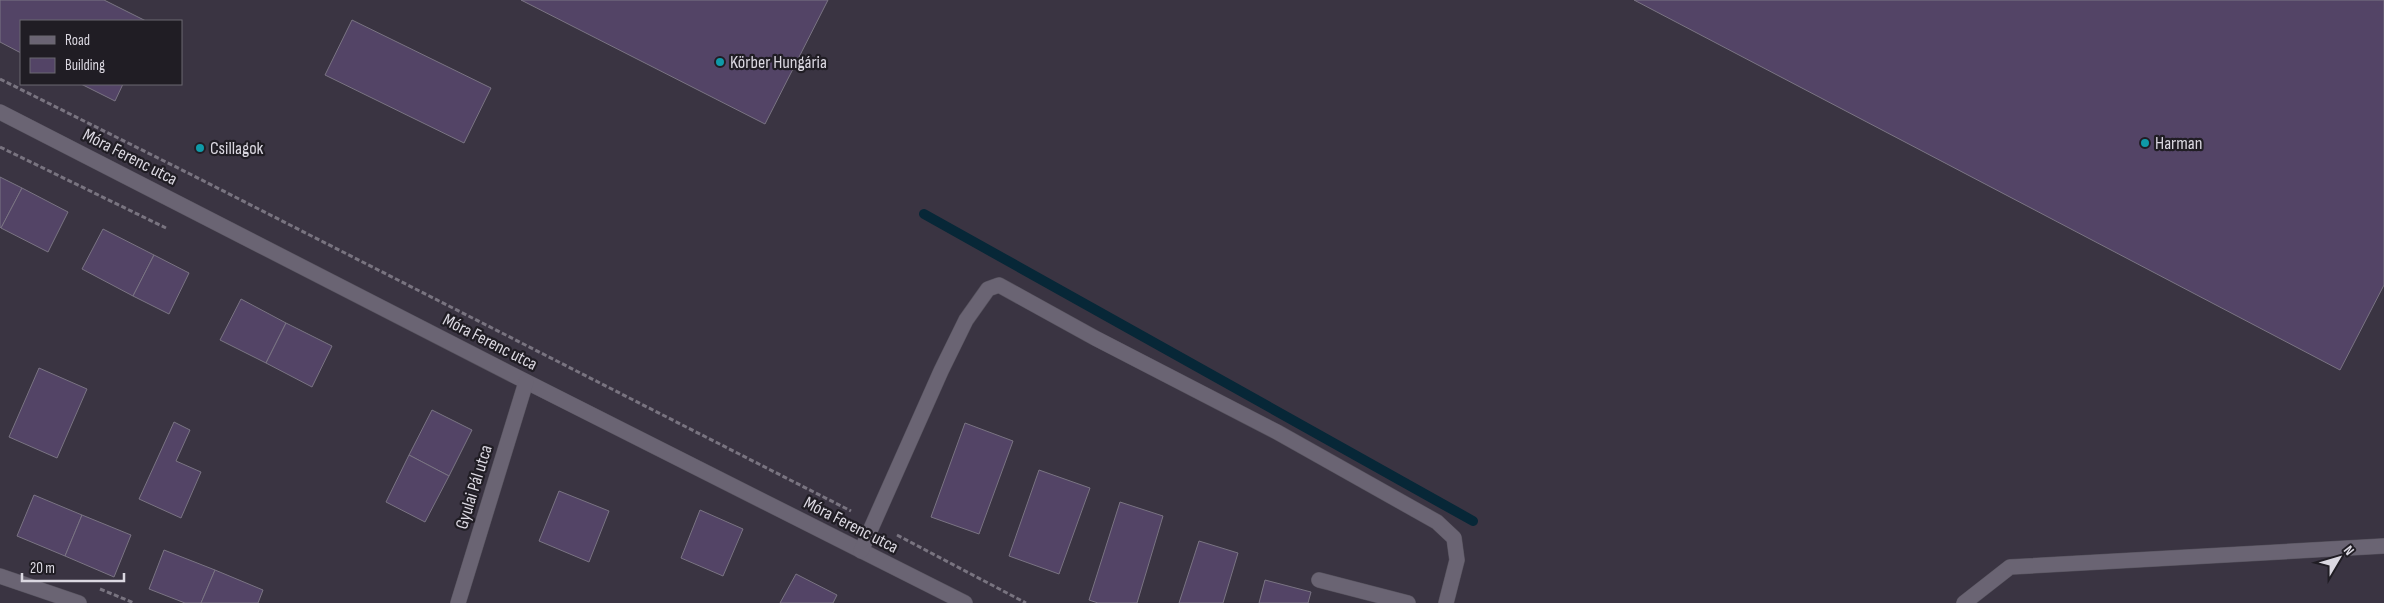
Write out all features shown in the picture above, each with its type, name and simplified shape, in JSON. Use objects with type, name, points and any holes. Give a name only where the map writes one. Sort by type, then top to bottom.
[{"type":"street","name":"Móra Ferenc utca","points":[[0,112],[526,382],[965,603]]},
{"type":"street","points":[[862,551],[941,371],[966,320],[988,289],[999,286],[1277,432],[1436,522],[1454,538],[1457,560],[1446,603]]},
{"type":"street","name":"Gyulai Pál utca","points":[[458,603],[526,382]]},
{"type":"street","points":[[1964,603],[2010,567],[2384,546]]},
{"type":"street","points":[[0,576],[70,601]]},
{"type":"street","points":[[1319,580],[1408,603]]},
{"type":"path","points":[[0,79],[874,523],[1026,603]]},
{"type":"building","points":[[0,0],[104,0],[144,20],[20,20],[20,52],[0,42]]},
{"type":"building","name":"Körber Hungária","points":[[521,0],[828,0],[765,124]]},
{"type":"building","name":"Harman","points":[[1634,0],[2384,0],[2384,285],[2340,370]]},
{"type":"building","points":[[352,20],[491,88],[464,143],[325,75]]},
{"type":"building","points":[[83,85],[123,85],[115,101]]},
{"type":"building","points":[[0,177],[22,188],[1,228],[0,227]]},
{"type":"building","points":[[22,188],[68,212],[48,252],[1,228]]},
{"type":"building","points":[[103,229],[154,255],[133,296],[82,269]]},
{"type":"building","points":[[154,255],[189,273],[169,314],[133,296]]},
{"type":"building","points":[[241,299],[286,323],[266,363],[220,340]]},
{"type":"building","points":[[286,323],[332,346],[312,387],[266,363]]},
{"type":"building","points":[[39,368],[87,389],[57,458],[9,437]]},
{"type":"building","points":[[432,410],[472,430],[449,476],[409,455]]},
{"type":"building","points":[[174,422],[190,430],[176,461],[201,472],[181,518],[139,499]]},
{"type":"building","points":[[965,423],[1013,441],[979,534],[931,517]]},
{"type":"building","points":[[409,455],[449,476],[425,522],[386,502]]},
{"type":"building","points":[[1039,470],[1090,488],[1059,574],[1009,556]]},
{"type":"building","points":[[559,491],[609,511],[589,562],[539,541]]},
{"type":"building","points":[[34,495],[82,515],[65,556],[17,536]]},
{"type":"building","points":[[1120,502],[1163,516],[1137,603],[1098,603],[1089,600]]},
{"type":"building","points":[[700,510],[743,529],[723,576],[681,558]]},
{"type":"building","points":[[82,515],[131,535],[114,577],[65,556]]},
{"type":"building","points":[[1199,541],[1238,553],[1223,603],[1179,603]]},
{"type":"building","points":[[164,550],[215,570],[201,603],[185,603],[149,589]]},
{"type":"building","points":[[215,570],[263,590],[258,603],[201,603]]},
{"type":"building","points":[[796,574],[837,595],[833,603],[780,603]]},
{"type":"building","points":[[1265,580],[1311,592],[1308,603],[1259,603]]},
{"type":"waterway","points":[[924,214],[1473,521]]},
{"type":"place","name":"Körber Hungária","points":[[720,62]]},
{"type":"place","name":"Harman","points":[[2145,143]]},
{"type":"place","name":"Csillagok","points":[[200,148]]}]
